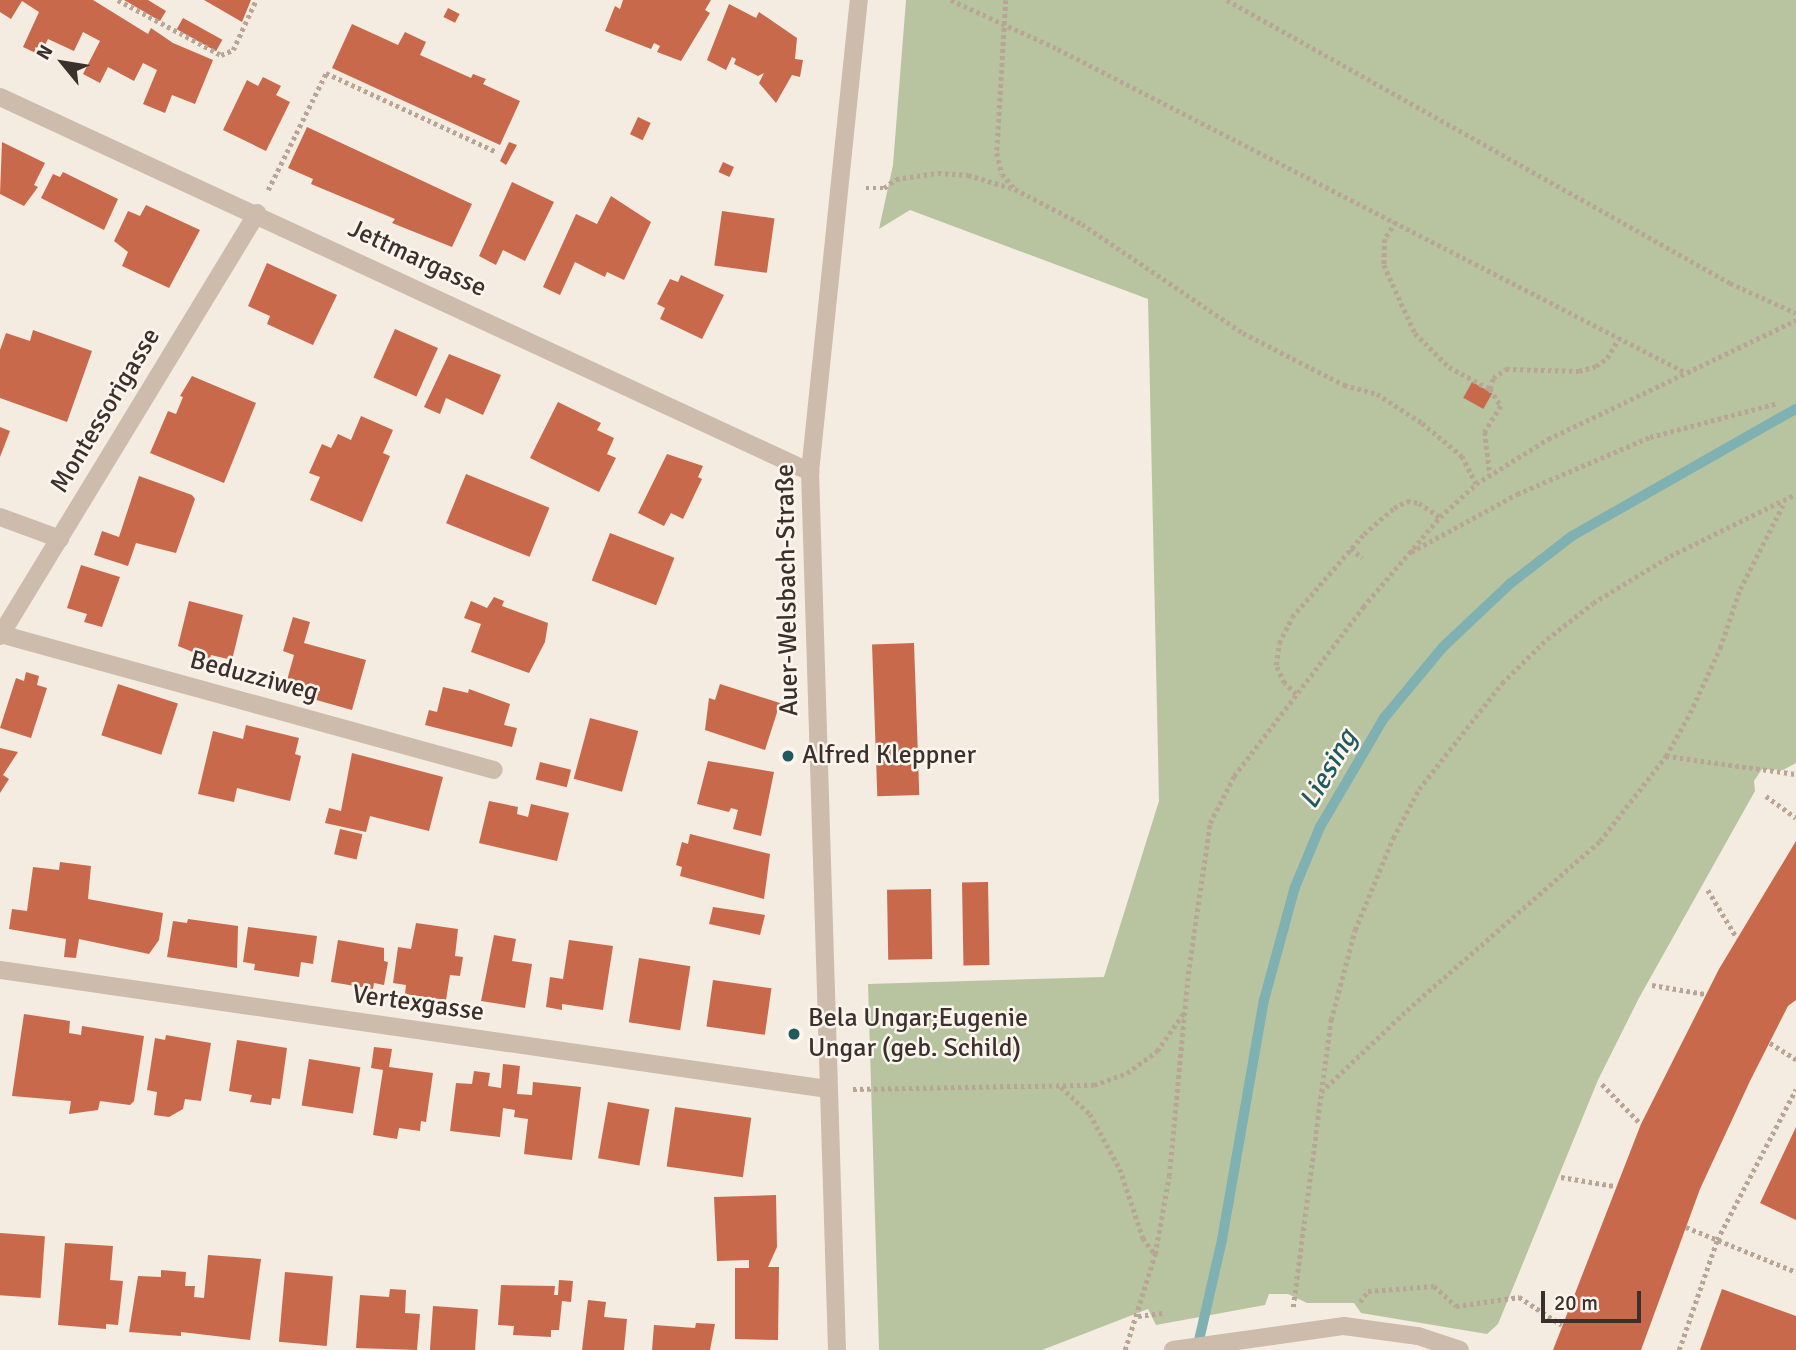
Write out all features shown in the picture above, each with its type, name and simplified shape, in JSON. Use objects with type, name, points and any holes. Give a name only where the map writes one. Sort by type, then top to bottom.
[{"type":"street","name":"Auer-Welsbach-Straße","points":[[837,1350],[810,472],[859,0]]},
{"type":"street","name":"Jettmargasse","points":[[0,97],[257,213],[810,472]]},
{"type":"street","name":"Montessorigasse","points":[[0,635],[257,213]]},
{"type":"street","points":[[0,517],[60,539]]},
{"type":"street","name":"Beduzziweg","points":[[0,635],[494,770]]},
{"type":"street","name":"Vertexgasse","points":[[0,970],[828,1089]]},
{"type":"street","points":[[1174,1350],[1258,1335],[1289,1334],[1343,1326],[1418,1336],[1460,1350]]},
{"type":"path","points":[[118,0],[222,55],[233,50],[256,0]]},
{"type":"path","points":[[951,0],[1007,25],[1686,372]]},
{"type":"path","points":[[1006,0],[1007,25],[996,120],[997,153],[1002,174],[1015,189]]},
{"type":"path","points":[[1227,0],[1730,283],[1796,313]]},
{"type":"path","points":[[257,213],[326,73],[495,151]]},
{"type":"path","points":[[839,188],[884,188],[896,178],[938,173],[968,175],[1015,189],[1082,224],[1244,333],[1344,385],[1377,394],[1422,423],[1462,456],[1476,484]]},
{"type":"path","points":[[1395,222],[1382,252],[1384,265],[1415,333],[1449,367],[1490,389],[1501,405],[1485,432],[1490,475]]},
{"type":"path","points":[[1125,1350],[1138,1316],[1155,1254],[1179,1100],[1186,1010],[1210,823],[1234,776],[1407,554],[1440,517],[1476,484],[1548,439],[1796,320]]},
{"type":"path","points":[[1490,389],[1493,378],[1506,369],[1566,372],[1596,366],[1607,358],[1619,338]]},
{"type":"path","points":[[1407,554],[1517,494],[1650,437],[1778,403]]},
{"type":"path","points":[[1289,1334],[1331,1020],[1355,930],[1393,838],[1450,746],[1502,683],[1546,639],[1593,603],[1670,556],[1784,503],[1796,494]]},
{"type":"path","points":[[1296,694],[1284,683],[1276,665],[1279,643],[1292,617],[1352,548],[1407,502],[1419,503],[1440,517]]},
{"type":"path","points":[[1321,1093],[1407,1010],[1568,873],[1600,841],[1666,756],[1720,648],[1740,589],[1784,503]]},
{"type":"path","points":[[1352,548],[1362,558]]},
{"type":"path","points":[[1666,756],[1796,774]]},
{"type":"path","points":[[1766,796],[1796,818]]},
{"type":"path","points":[[1707,890],[1737,938]]},
{"type":"path","points":[[1652,985],[1706,994]]},
{"type":"path","points":[[828,1089],[1094,1085],[1127,1073],[1157,1051],[1186,1010]]},
{"type":"path","points":[[1770,1043],[1796,1059]]},
{"type":"path","points":[[1602,1084],[1641,1124]]},
{"type":"path","points":[[1060,1086],[1090,1114],[1120,1169],[1140,1228],[1155,1254]]},
{"type":"path","points":[[1679,1350],[1717,1240],[1796,1089]]},
{"type":"path","points":[[1561,1177],[1614,1186]]},
{"type":"path","points":[[1686,1227],[1796,1272]]},
{"type":"path","points":[[1343,1326],[1368,1291],[1434,1286],[1456,1306],[1519,1297],[1562,1325]]},
{"type":"path","points":[[1138,1316],[1164,1313]]},
{"type":"green space","points":[[906,0],[1796,0],[1796,763],[1783,770],[1762,769],[1754,781],[1755,791],[1639,998],[1598,1080],[1498,1324],[1487,1334],[1361,1313],[1354,1303],[1307,1303],[1288,1294],[1269,1294],[1265,1305],[1156,1325],[1148,1309],[1042,1350],[879,1350],[868,984],[1104,977],[1159,801],[1148,299],[910,210],[879,229],[893,165]]},
{"type":"building","points":[[0,0],[93,0],[148,34],[151,28],[173,43],[213,60],[195,104],[172,95],[165,113],[143,104],[157,70],[143,63],[134,81],[108,67],[100,83],[83,74],[100,41],[83,32],[74,51],[48,39],[40,55],[23,47],[39,12],[22,1],[11,19],[0,12]]},
{"type":"building","points":[[124,0],[148,0],[166,11],[160,21]]},
{"type":"building","points":[[204,0],[251,0],[242,22]]},
{"type":"building","points":[[623,0],[711,0],[705,10],[710,13],[681,61],[657,52],[660,46],[654,43],[651,49],[605,31],[615,6],[620,9]]},
{"type":"building","points":[[729,4],[756,18],[759,12],[797,38],[795,59],[803,60],[800,77],[792,75],[776,103],[759,83],[764,73],[758,76],[734,64],[736,59],[732,57],[726,70],[707,60]]},
{"type":"building","points":[[448,8],[460,14],[455,23],[443,17]]},
{"type":"building","points":[[183,18],[222,40],[216,51],[177,29]]},
{"type":"building","points":[[352,24],[398,45],[405,32],[426,42],[420,55],[471,78],[473,74],[486,79],[483,84],[520,101],[500,145],[332,68]]},
{"type":"building","points":[[263,77],[281,86],[276,95],[290,102],[266,151],[223,130],[247,80],[258,86]]},
{"type":"building","points":[[638,117],[651,123],[643,140],[630,134]]},
{"type":"building","points":[[307,127],[472,204],[452,247],[392,223],[395,219],[311,184],[313,179],[288,168]]},
{"type":"building","points":[[2,142],[45,163],[34,185],[38,187],[24,206],[0,194]]},
{"type":"building","points":[[509,142],[517,145],[506,165],[500,161]]},
{"type":"building","points":[[723,162],[734,167],[729,177],[719,172]]},
{"type":"building","points":[[63,172],[118,199],[104,230],[41,198],[53,174],[60,177]]},
{"type":"building","points":[[512,182],[554,202],[525,261],[503,250],[496,265],[479,256]]},
{"type":"building","points":[[611,196],[651,222],[624,280],[607,272],[605,277],[575,262],[560,295],[543,287],[576,214],[597,224]]},
{"type":"building","points":[[146,205],[200,230],[169,288],[122,266],[128,252],[114,241],[128,211],[140,216]]},
{"type":"building","points":[[722,211],[774,218],[767,273],[714,265]]},
{"type":"building","points":[[267,263],[337,295],[313,345],[267,324],[270,316],[248,306]]},
{"type":"building","points":[[681,275],[724,295],[702,339],[660,319],[665,308],[657,304],[670,279],[678,282]]},
{"type":"building","points":[[395,329],[438,348],[416,397],[373,377]]},
{"type":"building","points":[[33,330],[92,351],[67,422],[0,398],[0,350],[6,333],[30,341]]},
{"type":"building","points":[[449,354],[501,375],[483,415],[446,398],[440,414],[424,407]]},
{"type":"building","points":[[192,376],[256,403],[224,483],[150,453],[168,411],[176,414],[183,397],[180,396]]},
{"type":"building","points":[[1472,382],[1492,393],[1483,409],[1463,398]]},
{"type":"building","points":[[558,402],[601,423],[597,430],[614,438],[607,454],[616,458],[599,492],[530,458]]},
{"type":"building","points":[[361,416],[393,430],[383,453],[390,456],[362,522],[310,500],[320,477],[309,473],[322,444],[331,448],[338,434],[351,440]]},
{"type":"building","points":[[0,427],[10,431],[0,457]]},
{"type":"building","points":[[667,454],[703,466],[698,477],[702,479],[683,519],[671,513],[664,526],[638,513]]},
{"type":"building","points":[[466,474],[549,508],[530,557],[446,523]]},
{"type":"building","points":[[139,476],[192,495],[195,499],[176,553],[136,543],[128,566],[94,555],[102,531],[119,537]]},
{"type":"building","points":[[610,533],[674,558],[656,605],[592,581]]},
{"type":"building","points":[[81,565],[120,577],[102,627],[84,622],[87,614],[67,608]]},
{"type":"building","points":[[494,597],[504,601],[502,606],[548,623],[545,642],[529,673],[471,652],[481,624],[464,618],[471,601],[487,608]]},
{"type":"building","points":[[189,601],[243,615],[232,660],[211,655],[210,659],[178,646]]},
{"type":"building","points":[[293,617],[310,622],[304,643],[366,660],[352,710],[284,691],[294,655],[283,651]]},
{"type":"building","points":[[914,643],[919,795],[877,796],[872,644]]},
{"type":"building","points":[[26,672],[39,676],[37,685],[47,688],[31,738],[0,728],[16,678],[24,681]]},
{"type":"building","points":[[118,684],[178,703],[161,755],[101,735]]},
{"type":"building","points":[[720,684],[780,703],[765,750],[705,730],[709,698],[715,700]]},
{"type":"building","points":[[443,687],[468,693],[469,689],[510,704],[504,725],[517,728],[512,747],[425,725],[429,710],[437,712]]},
{"type":"building","points":[[590,718],[638,731],[622,792],[574,779]]},
{"type":"building","points":[[246,725],[299,738],[295,754],[301,756],[290,801],[237,788],[234,802],[198,794],[213,731],[243,739]]},
{"type":"building","points":[[0,748],[18,752],[3,775],[9,779],[0,793]]},
{"type":"building","points":[[352,753],[443,777],[429,831],[370,816],[366,832],[325,823],[329,808],[341,811]]},
{"type":"building","points":[[708,761],[774,772],[761,836],[733,829],[738,810],[731,808],[729,812],[697,804]]},
{"type":"building","points":[[540,762],[571,770],[567,787],[536,779]]},
{"type":"building","points":[[489,801],[518,807],[517,814],[528,817],[531,804],[569,813],[557,861],[479,843]]},
{"type":"building","points":[[340,829],[362,834],[357,860],[334,854]]},
{"type":"building","points":[[690,834],[770,854],[764,899],[680,876],[682,867],[676,865],[682,842],[688,844]]},
{"type":"building","points":[[1796,841],[1796,1000],[1788,1006],[1700,1189],[1641,1350],[1553,1350],[1641,1124],[1719,969]]},
{"type":"building","points":[[60,862],[91,866],[88,899],[163,913],[159,940],[149,954],[79,939],[76,958],[64,957],[66,939],[9,929],[12,909],[27,911],[33,867],[59,870]]},
{"type":"building","points":[[962,882],[988,882],[989,965],[963,965]]},
{"type":"building","points":[[931,889],[932,959],[888,960],[887,890]]},
{"type":"building","points":[[713,907],[765,915],[760,935],[709,924]]},
{"type":"building","points":[[188,919],[238,926],[237,968],[167,957],[173,921],[187,923]]},
{"type":"building","points":[[416,923],[458,929],[455,956],[463,957],[460,976],[450,975],[446,1000],[405,994],[406,985],[393,983],[398,947],[411,949]]},
{"type":"building","points":[[248,927],[317,936],[313,964],[301,962],[299,977],[254,970],[255,964],[243,962]]},
{"type":"building","points":[[494,935],[516,939],[512,961],[532,964],[525,1008],[481,1001]]},
{"type":"building","points":[[338,940],[384,948],[384,961],[388,962],[384,985],[374,983],[373,989],[331,982]]},
{"type":"building","points":[[569,940],[613,946],[603,1010],[562,1004],[562,1010],[546,1007],[550,977],[563,979]]},
{"type":"building","points":[[639,958],[690,966],[680,1030],[629,1022]]},
{"type":"building","points":[[713,980],[771,988],[765,1035],[706,1027]]},
{"type":"building","points":[[24,1014],[70,1021],[69,1033],[81,1035],[82,1026],[144,1036],[134,1101],[130,1105],[100,1101],[98,1110],[69,1114],[71,1101],[12,1096]]},
{"type":"building","points":[[166,1035],[211,1043],[201,1101],[185,1099],[183,1109],[169,1117],[154,1115],[157,1092],[147,1090],[155,1038],[165,1040]]},
{"type":"building","points":[[237,1040],[287,1048],[280,1099],[272,1098],[271,1105],[250,1102],[252,1095],[229,1091]]},
{"type":"building","points":[[374,1047],[392,1049],[389,1067],[433,1073],[426,1122],[421,1121],[420,1131],[399,1128],[397,1139],[373,1135],[383,1070],[371,1068]]},
{"type":"building","points":[[309,1059],[360,1067],[353,1114],[302,1105]]},
{"type":"building","points":[[503,1064],[520,1066],[517,1094],[532,1095],[533,1082],[581,1087],[572,1160],[524,1154],[528,1119],[514,1117],[515,1110],[503,1108],[500,1137],[450,1131],[456,1083],[472,1084],[474,1071],[490,1073],[488,1086],[501,1088]]},
{"type":"building","points":[[608,1102],[649,1109],[639,1165],[598,1158]]},
{"type":"building","points":[[675,1107],[751,1118],[743,1177],[667,1166]]},
{"type":"building","points":[[1796,1127],[1796,1220],[1760,1203]]},
{"type":"building","points":[[776,1195],[777,1247],[768,1267],[779,1267],[778,1340],[735,1339],[735,1268],[749,1268],[749,1260],[717,1261],[714,1197]]},
{"type":"building","points":[[0,1233],[45,1236],[41,1298],[0,1295]]},
{"type":"building","points":[[65,1243],[113,1246],[110,1280],[123,1281],[118,1325],[106,1324],[106,1329],[58,1325]]},
{"type":"building","points":[[208,1255],[261,1259],[250,1340],[181,1332],[181,1336],[129,1332],[138,1276],[161,1277],[161,1270],[186,1272],[185,1286],[195,1286],[194,1297],[204,1298]]},
{"type":"building","points":[[285,1272],[333,1276],[327,1346],[279,1342]]},
{"type":"building","points":[[559,1280],[573,1281],[571,1302],[562,1301],[559,1330],[551,1330],[551,1337],[513,1335],[514,1326],[498,1325],[501,1285],[555,1286],[554,1295],[558,1295]]},
{"type":"building","points":[[390,1289],[406,1290],[405,1313],[420,1314],[417,1350],[356,1348],[360,1295],[389,1297]]},
{"type":"building","points":[[1722,1289],[1796,1316],[1796,1350],[1700,1350]]},
{"type":"building","points":[[588,1300],[606,1302],[604,1317],[627,1319],[624,1350],[582,1350]]},
{"type":"building","points":[[433,1306],[478,1309],[475,1350],[430,1350]]},
{"type":"building","points":[[696,1323],[715,1324],[710,1350],[652,1350],[654,1325],[695,1328]]},
{"type":"waterway","name":"Liesing","points":[[1197,1349],[1222,1240],[1264,1000],[1295,887],[1320,827],[1384,718],[1443,647],[1511,583],[1572,536],[1796,409]]},
{"type":"place","name":"Alfred Kleppner","points":[[788,756]]},
{"type":"place","name":"Bela Ungar;Eugenie Ungar (geb. Schild)","points":[[794,1034]]}]
